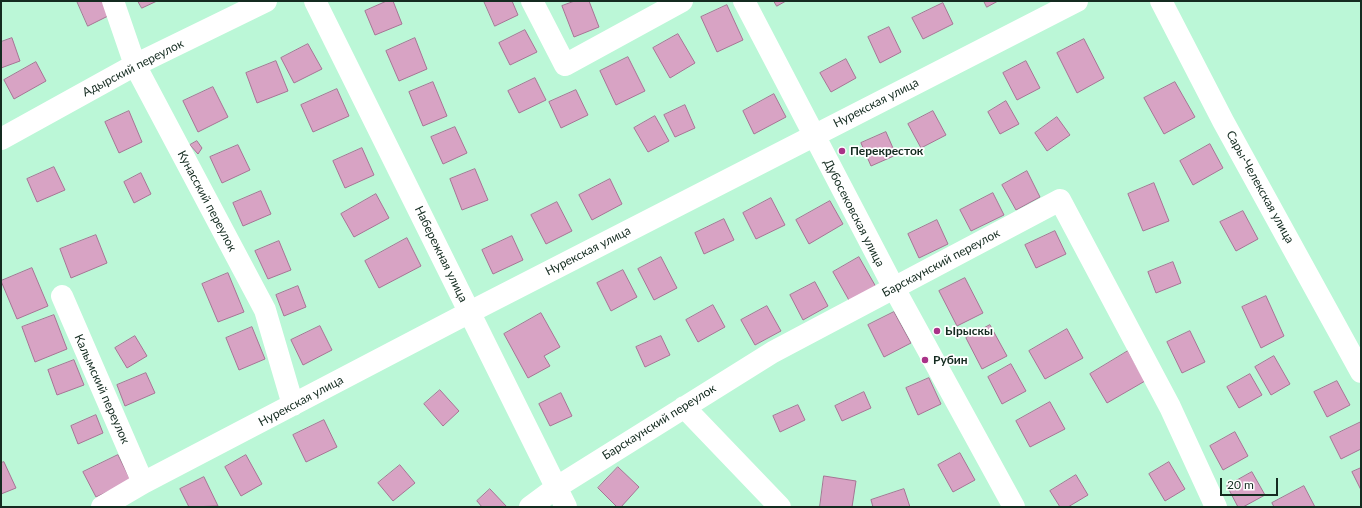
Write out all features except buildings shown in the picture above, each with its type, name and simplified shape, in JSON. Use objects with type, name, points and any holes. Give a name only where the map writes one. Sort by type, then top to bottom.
[{"type":"street","name":"Кунасский переулок","points":[[113,1],[135,65],[265,310],[293,405]]},
{"type":"street","name":"Адырский переулок","points":[[1,139],[135,65],[266,1]]},
{"type":"street","name":"Набережная улица","points":[[316,1],[566,507]]},
{"type":"street","points":[[532,1],[565,65],[682,1]]},
{"type":"street","name":"Дубосековская улица","points":[[744,1],[894,288],[1014,507]]},
{"type":"street","name":"Нурекская улица","points":[[102,507],[143,483],[470,312],[1077,1]]},
{"type":"street","name":"Сары-Челекская улица","points":[[1161,1],[1223,121],[1361,372]]},
{"type":"street","name":"Барскаунский переулок","points":[[530,507],[557,487],[773,352],[1060,200],[1170,407],[1211,505]]},
{"type":"street","name":"Калымский переулок","points":[[62,296],[143,483]]},
{"type":"street","points":[[684,407],[780,507]]},
{"type":"place","name":"Перекресток","points":[[842,151]]},
{"type":"place","name":"Ырыскы","points":[[937,331]]},
{"type":"place","name":"Рубин","points":[[925,360]]}]
